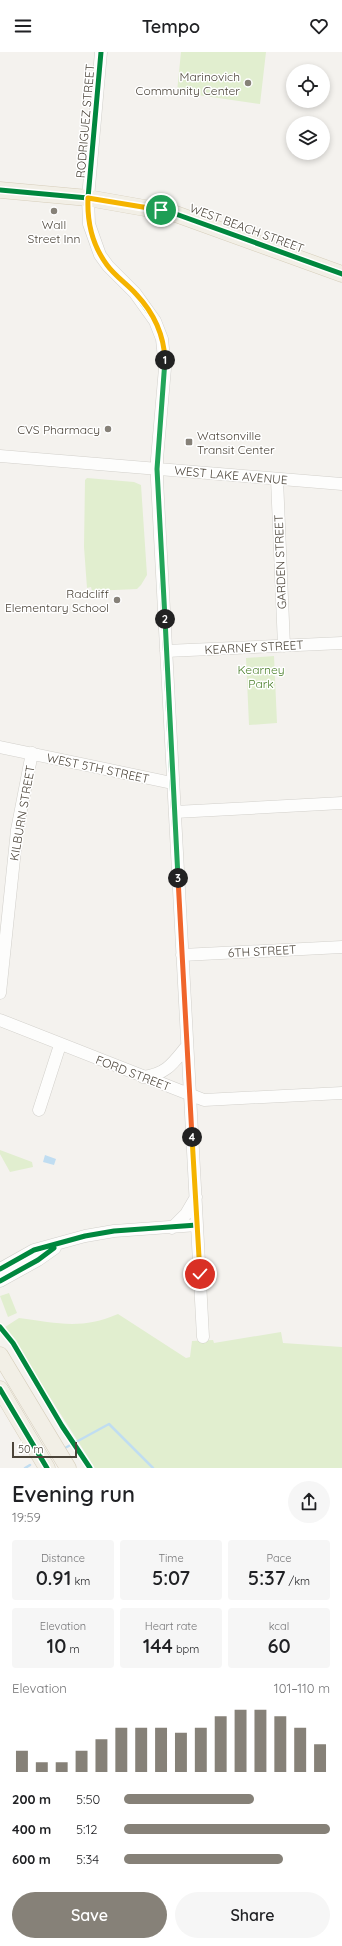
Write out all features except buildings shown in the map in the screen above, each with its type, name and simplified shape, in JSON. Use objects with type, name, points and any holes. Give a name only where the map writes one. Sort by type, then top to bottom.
[{"type":"main road","name":"WEST BEACH STREET","points":[[0,190],[88,198],[161,210],[186,216],[342,274]]},
{"type":"main road","points":[[0,1355],[68,1468]]},
{"type":"main road","points":[[0,1388],[47,1468]]},
{"type":"street","name":"RODRIGUEZ STREET","points":[[101,52],[88,198],[90,224],[100,255],[108,266],[147,307],[156,321],[162,339],[165,368],[157,469],[172,784],[175,812],[203,1336]]},
{"type":"street","name":"WEST LAKE AVENUE","points":[[0,456],[342,484]]},
{"type":"street","name":"GARDEN STREET","points":[[277,479],[284,646]]},
{"type":"street","name":"KEARNEY STREET","points":[[166,651],[342,643]]},
{"type":"street","name":"WEST 5TH STREET","points":[[0,747],[172,784]]},
{"type":"street","name":"KILBURN STREET","points":[[0,993],[17,830],[32,753]]},
{"type":"street","points":[[175,812],[342,803]]},
{"type":"street","name":"6TH STREET","points":[[182,955],[342,947]]},
{"type":"street","name":"FORD STREET","points":[[0,1020],[190,1096],[204,1100],[342,1093]]},
{"type":"street","points":[[39,1110],[60,1045]]},
{"type":"street","points":[[142,1077],[158,1074],[168,1068],[187,1046]]},
{"type":"street","points":[[172,1228],[186,1214],[196,1196]]},
{"type":"street","points":[[0,1269],[34,1250],[59,1245],[93,1234],[197,1225]]},
{"type":"street","points":[[0,1280],[38,1260],[59,1245]]},
{"type":"green space","points":[[181,52],[266,52],[260,104],[177,92]]},
{"type":"green space","points":[[87,478],[134,482],[141,485],[147,575],[137,589],[92,591],[91,587],[87,588],[84,547],[85,480]]},
{"type":"green space","name":"Kearney Park","points":[[274,656],[277,723],[249,725],[246,658]]},
{"type":"green space","points":[[0,1150],[32,1162],[33,1167],[10,1172],[0,1154]]},
{"type":"green space","points":[[9,1293],[17,1313],[8,1317],[0,1296]]},
{"type":"green space","points":[[118,1314],[186,1358],[190,1357],[192,1341],[213,1340],[214,1343],[281,1332],[283,1343],[342,1347],[342,1468],[95,1468],[5,1327],[19,1318],[57,1323],[80,1324],[105,1319]]},
{"type":"water","points":[[45,1155],[56,1159],[54,1165],[43,1162]]},
{"type":"waterway","points":[[65,1448],[109,1424],[153,1468]]},
{"type":"waterway","points":[[25,1468],[30,1465]]},
{"type":"cycle path","points":[[0,1269],[34,1250],[85,1236],[114,1231],[197,1225],[172,783],[157,480],[157,459],[165,368],[162,339],[155,321],[135,293],[108,266],[100,255],[89,224],[88,198],[101,52]]},
{"type":"cycle path","points":[[0,190],[88,198],[173,213],[342,274]]},
{"type":"cycle path","points":[[0,1281],[38,1260],[54,1248]]},
{"type":"cycle path","points":[[0,1327],[13,1343],[62,1426],[90,1468]]},
{"type":"cycle path","points":[[0,1389],[47,1468]]},
{"type":"place","name":"Marinovich Community Center","points":[[248,83]]},
{"type":"place","name":"Wall Street Inn","points":[[54,211]]},
{"type":"place","name":"CVS Pharmacy","points":[[108,429]]},
{"type":"place","name":"Watsonville Transit Center","points":[[189,442]]},
{"type":"place","name":"Radcliff Elementary School","points":[[117,600]]},
{"type":"route","points":[[161,210],[88,198],[88,211],[92,236],[100,255],[108,266],[147,307],[156,321],[165,354],[165,375],[157,459],[157,480],[166,637],[172,784],[175,812],[200,1274]]}]
